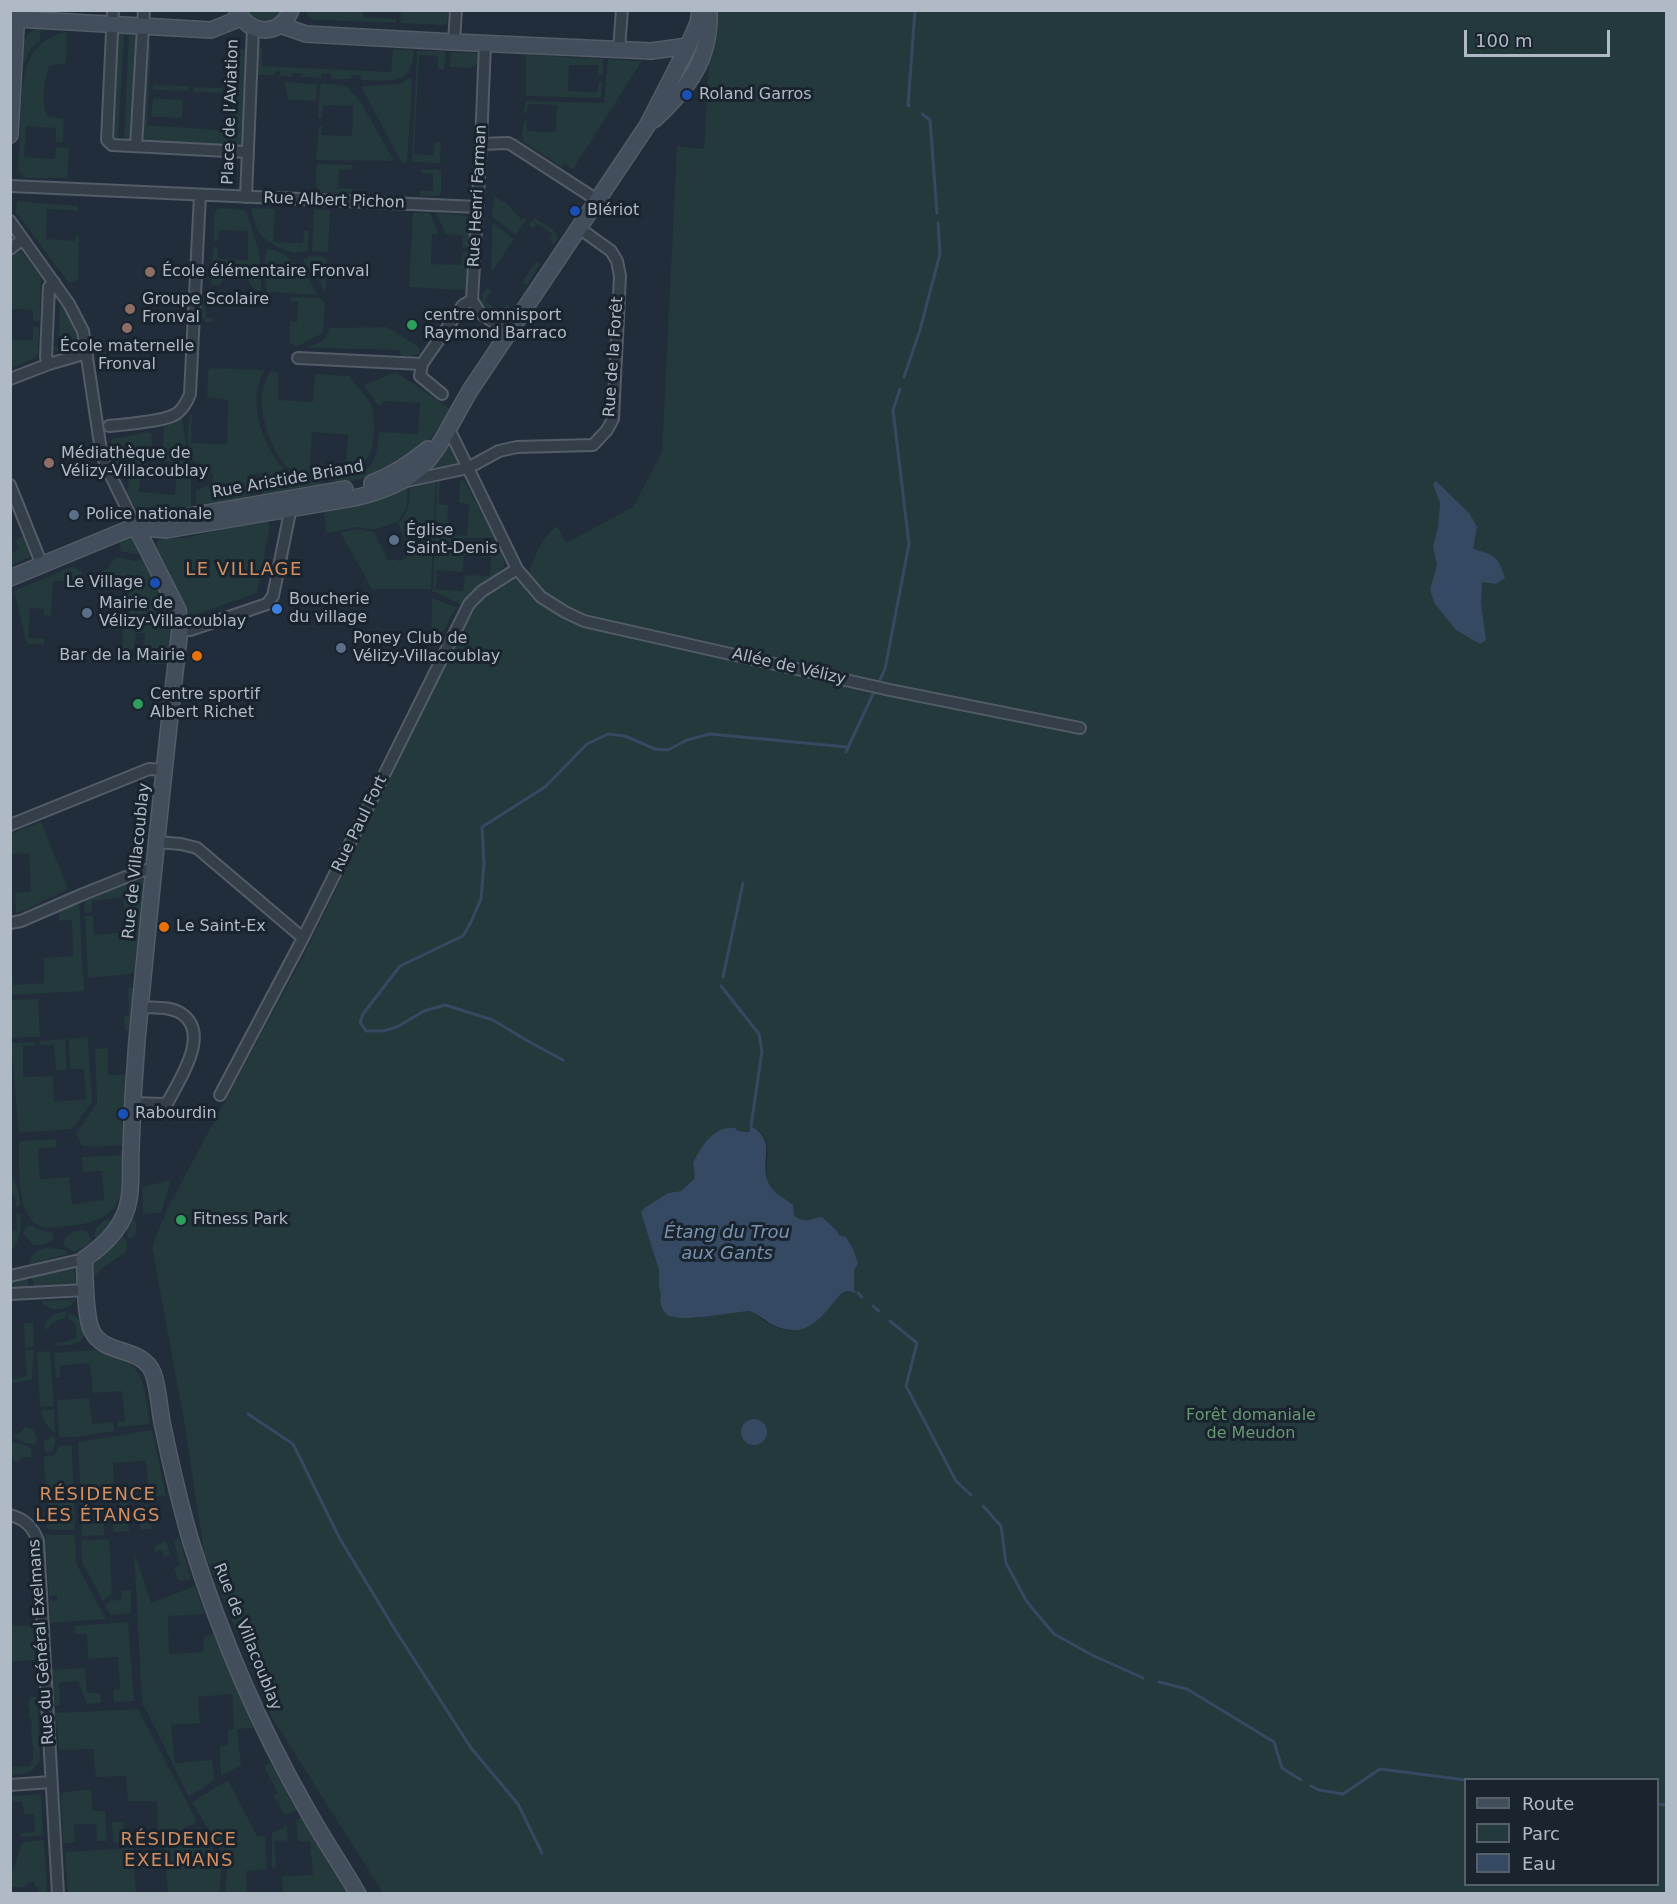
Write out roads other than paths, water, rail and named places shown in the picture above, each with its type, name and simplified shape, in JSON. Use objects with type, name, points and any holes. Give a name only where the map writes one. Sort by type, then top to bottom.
[{"type":"street","points":[[136,146],[144,10]]},
{"type":"street","points":[[454,42],[456,10]]},
{"type":"street","points":[[619,49],[621,10]]},
{"type":"street","name":"Rue Aristide Briand","points":[[290,504],[373,493],[402,482],[428,461],[440,446],[448,427],[508,332],[647,126],[688,46],[698,23],[700,10]]},
{"type":"street","points":[[698,69],[710,23],[709,10]]},
{"type":"street","points":[[10,135],[17,15],[113,17],[143,27],[211,30],[244,19]]},
{"type":"street","points":[[287,16],[306,34],[651,51],[688,46],[696,52],[698,69]]},
{"type":"street","name":"Place de l'Aviation","points":[[246,197],[244,19],[267,30],[287,16]]},
{"type":"street","points":[[113,17],[107,140],[112,145],[247,152]]},
{"type":"street","name":"Rue Henri Farman","points":[[472,300],[484,43]]},
{"type":"street","points":[[651,51],[672,76],[698,69]]},
{"type":"street","name":"Rue Aristide Briand","points":[[647,126],[678,95],[698,69]]},
{"type":"street","points":[[481,144],[508,143],[597,200]]},
{"type":"street","name":"Rue Albert Pichon","points":[[10,186],[478,207]]},
{"type":"street","points":[[109,426],[176,414],[185,406],[190,394],[200,195]]},
{"type":"street","points":[[10,221],[54,282],[77,317],[83,331],[105,464],[136,527],[10,578]]},
{"type":"street","name":"Rue de la Forêt","points":[[402,482],[468,468],[499,451],[517,447],[593,445],[607,430],[613,419],[620,276],[616,261],[610,251],[579,228]]},
{"type":"street","points":[[10,249],[23,239]]},
{"type":"street","points":[[49,364],[46,357],[49,287],[54,282]]},
{"type":"street","points":[[442,394],[420,376],[422,364],[464,305],[472,300],[480,313],[508,332]]},
{"type":"street","points":[[10,379],[87,353]]},
{"type":"street","points":[[298,358],[422,364]]},
{"type":"street","name":"Rue Aristide Briand","points":[[136,527],[166,530],[290,504],[369,484],[390,476],[411,463],[428,449],[448,427]]},
{"type":"street","name":"Allée de Vélizy","points":[[448,427],[517,569],[541,597],[565,612],[584,621],[891,690],[1080,728]]},
{"type":"street","points":[[10,485],[42,565]]},
{"type":"street","points":[[180,629],[190,630],[267,604],[273,596],[290,504]]},
{"type":"street","name":"Rue de Villacoublay","points":[[84,1259],[109,1239],[127,1208],[130,1191],[133,1103],[141,1006],[180,629],[178,610],[136,527]]},
{"type":"street","name":"Rue Paul Fort","points":[[220,1095],[303,938],[469,604],[482,591],[517,569]]},
{"type":"street","points":[[10,825],[149,769],[164,770]]},
{"type":"street","points":[[157,842],[196,848],[303,938]]},
{"type":"street","points":[[10,923],[21,921],[141,871],[154,869]]},
{"type":"street","points":[[133,1103],[163,1104],[168,1102],[189,1060],[194,1041],[194,1030],[190,1021],[182,1013],[170,1009],[141,1006]]},
{"type":"street","points":[[10,1276],[84,1259],[86,1290],[10,1294]]},
{"type":"street","name":"Rue de Villacoublay","points":[[86,1290],[89,1321],[93,1332],[106,1345],[140,1357],[153,1374],[179,1499],[221,1630],[276,1753],[306,1808],[358,1893]]},
{"type":"street","name":"Rue du Général Exelmans","points":[[10,1515],[24,1521],[34,1529],[38,1541],[58,1893]]},
{"type":"street","points":[[10,1785],[51,1782]]},
{"type":"water","points":[[1436,481],[1470,514],[1477,527],[1473,549],[1495,558],[1505,578],[1496,584],[1482,582],[1481,603],[1486,640],[1480,644],[1456,630],[1435,604],[1430,590],[1437,565],[1433,546],[1438,528],[1440,503],[1433,484]]},
{"type":"water","name":"Étang du Trou aux Gants","points":[[751,1126],[764,1138],[766,1174],[773,1190],[793,1205],[794,1215],[801,1220],[822,1217],[839,1235],[846,1237],[858,1263],[854,1271],[854,1290],[858,1293],[846,1291],[816,1322],[798,1330],[778,1327],[749,1311],[693,1318],[672,1317],[665,1313],[660,1303],[659,1270],[641,1213],[644,1208],[668,1193],[681,1191],[695,1178],[693,1163],[704,1144],[714,1134],[727,1128],[749,1132]]},
{"type":"water","points":[[754,1419],[763,1423],[767,1432],[763,1441],[754,1445],[745,1441],[741,1432],[745,1423]]},
{"type":"waterway","points":[[909,106],[915,10]]},
{"type":"waterway","points":[[922,114],[930,120],[937,213]]},
{"type":"waterway","points":[[904,377],[920,330],[940,254],[938,223]]},
{"type":"waterway","points":[[880,680],[885,669],[909,544],[893,410],[900,389]]},
{"type":"waterway","points":[[846,752],[873,694]]},
{"type":"waterway","points":[[563,1060],[493,1020],[445,1005],[424,1011],[397,1027],[383,1031],[366,1031],[360,1022],[363,1014],[400,966],[463,936],[481,899],[484,863],[482,827],[545,787],[587,744],[608,734],[625,736],[655,749],[668,750],[687,740],[710,734],[847,747]]},
{"type":"waterway","points":[[723,977],[743,883]]},
{"type":"waterway","points":[[721,986],[759,1034],[762,1051],[751,1126]]},
{"type":"waterway","points":[[858,1293],[862,1297]]},
{"type":"waterway","points":[[873,1306],[879,1311]]},
{"type":"waterway","points":[[890,1321],[917,1343],[906,1386],[956,1481],[971,1495]]},
{"type":"waterway","points":[[248,1414],[293,1444],[340,1539],[394,1628],[471,1748],[518,1804],[542,1853]]},
{"type":"waterway","points":[[983,1506],[1001,1526],[1006,1563],[1027,1602],[1054,1634],[1092,1655],[1143,1678]]},
{"type":"waterway","points":[[1159,1682],[1187,1689],[1274,1742],[1282,1768],[1301,1780]]},
{"type":"waterway","points":[[1311,1786],[1319,1790],[1343,1794],[1380,1769],[1464,1780]]},
{"type":"waterway","points":[[1659,1804],[1666,1805]]},
{"type":"place","name":"Roland Garros","points":[[687,95]]},
{"type":"place","name":"Blériot","points":[[575,211]]},
{"type":"place","name":"École élémentaire Fronval","points":[[150,272]]},
{"type":"place","name":"Groupe Scolaire Fronval","points":[[130,309]]},
{"type":"place","name":"centre omnisport Raymond Barraco","points":[[412,325]]},
{"type":"place","name":"École maternelle Fronval","points":[[127,328]]},
{"type":"place","name":"Médiathèque de Vélizy-Villacoublay","points":[[49,463]]},
{"type":"place","name":"Police nationale","points":[[74,515]]},
{"type":"place","name":"Église Saint-Denis","points":[[394,540]]},
{"type":"place","name":"Le Village","points":[[155,583]]},
{"type":"place","name":"Boucherie du village","points":[[277,609]]},
{"type":"place","name":"Mairie de Vélizy-Villacoublay","points":[[87,613]]},
{"type":"place","name":"Poney Club de Vélizy-Villacoublay","points":[[341,648]]},
{"type":"place","name":"Bar de la Mairie","points":[[197,656]]},
{"type":"place","name":"Centre sportif Albert Richet","points":[[138,704]]},
{"type":"place","name":"Le Saint-Ex","points":[[164,927]]},
{"type":"place","name":"Rabourdin","points":[[123,1114]]},
{"type":"place","name":"Fitness Park","points":[[181,1220]]},
{"type":"district","name":"LE VILLAGE","points":[[244,570]]},
{"type":"district","name":"RÉSIDENCE LES ÉTANGS","points":[[98,1505]]},
{"type":"district","name":"RÉSIDENCE EXELMANS","points":[[179,1850]]},
{"type":"park label","name":"Forêt domaniale de Meudon","points":[[1251,1425]]}]
